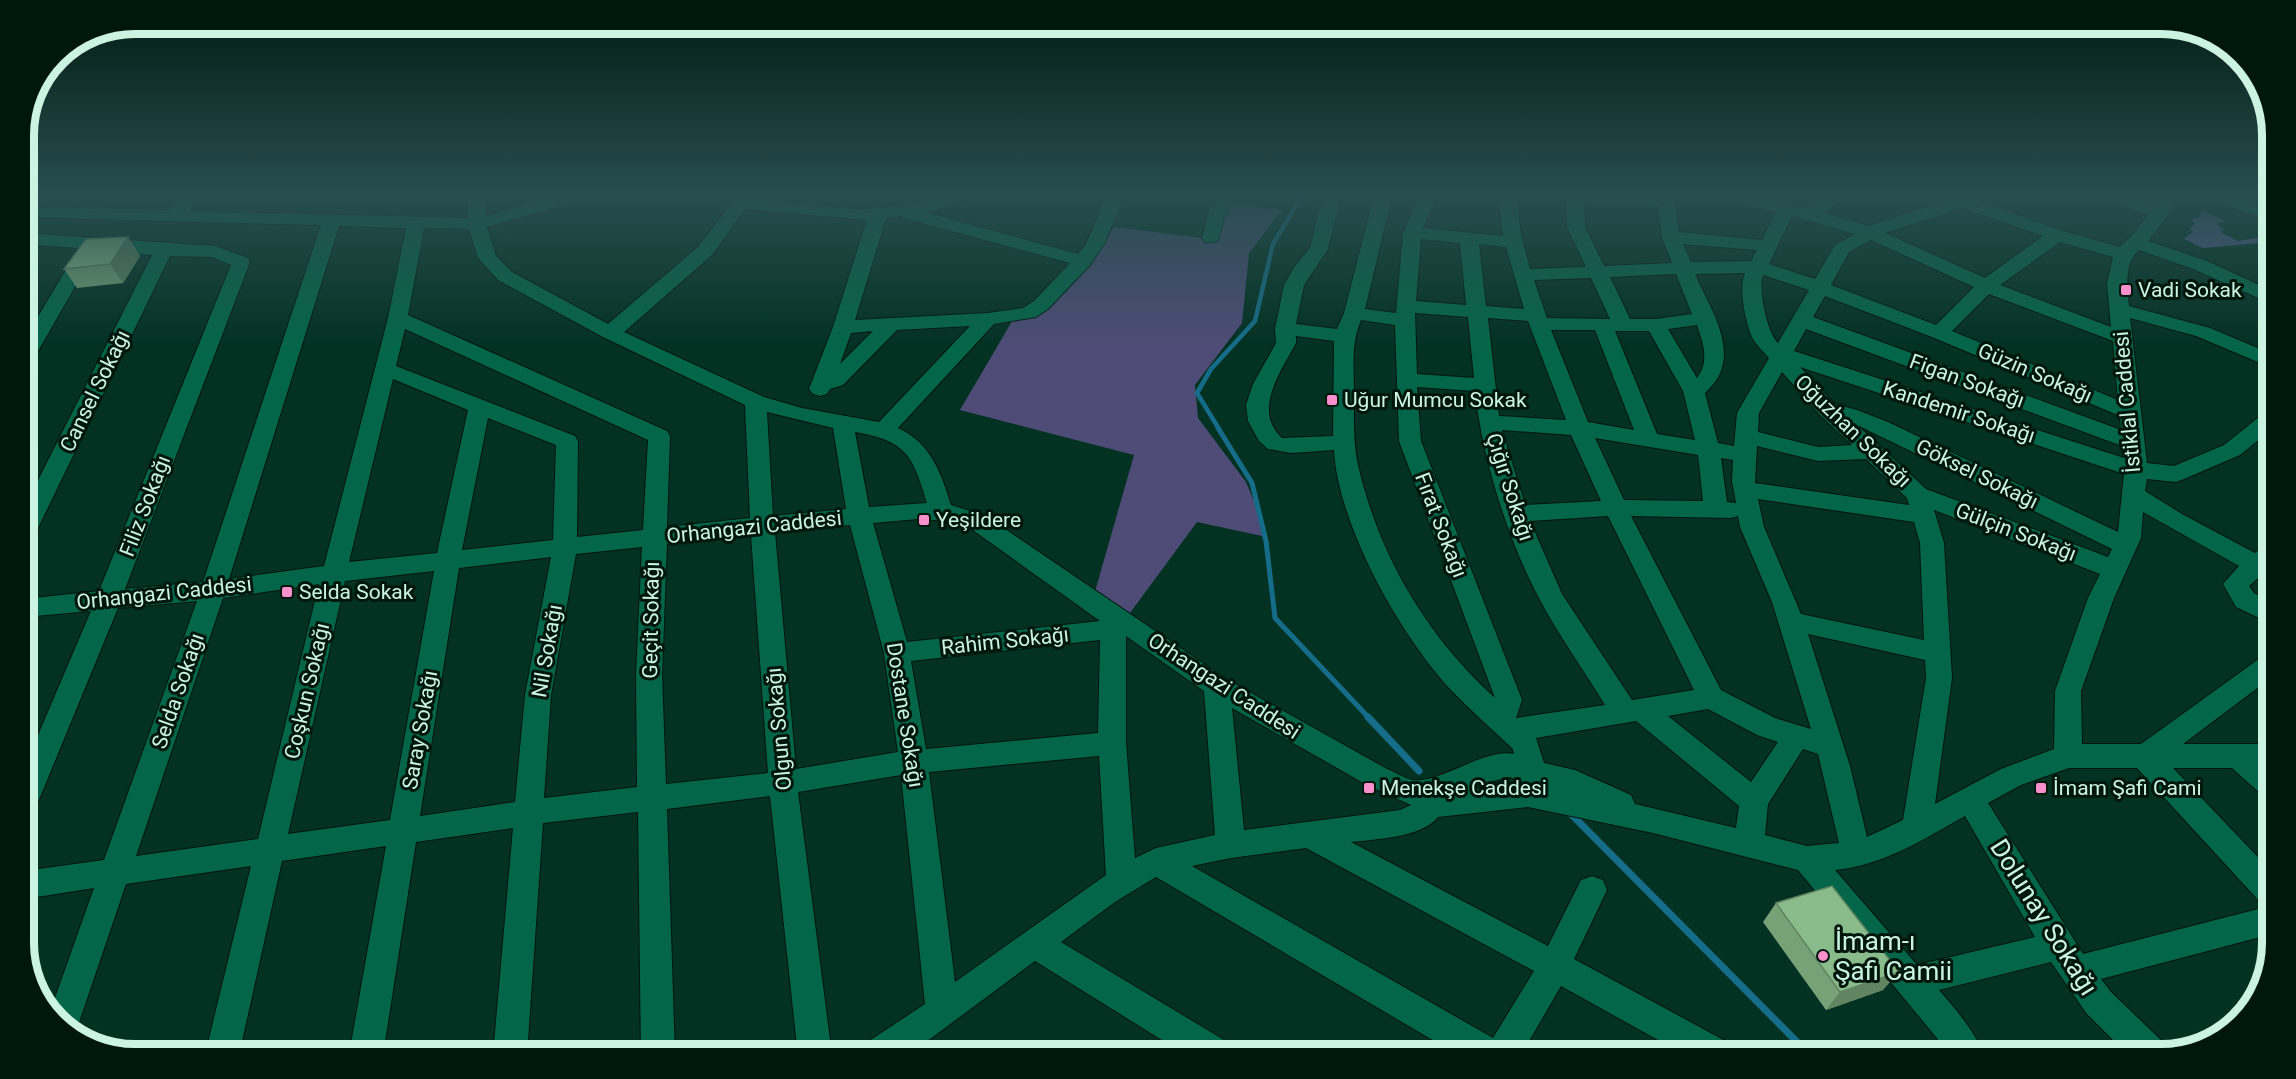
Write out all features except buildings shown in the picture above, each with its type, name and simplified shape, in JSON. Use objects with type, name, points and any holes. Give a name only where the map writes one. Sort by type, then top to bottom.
[{"type":"street","points":[[35,339],[89,246]]},
{"type":"street","points":[[119,246],[220,253],[226,246]]},
{"type":"street","name":"Selda Sokağı","points":[[65,1016],[213,590],[323,246]]},
{"type":"street","name":"Coşkun Sokağı","points":[[225,1044],[334,573],[398,318],[411,246]]},
{"type":"street","points":[[484,246],[487,258],[505,276],[610,333],[756,402],[800,415],[884,430],[908,441],[924,459],[941,511]]},
{"type":"street","points":[[610,333],[708,246]]},
{"type":"street","points":[[800,415],[822,385],[868,246]]},
{"type":"street","points":[[1029,246],[1083,261]]},
{"type":"street","points":[[843,327],[890,326],[1029,314],[1041,305],[1083,261],[1093,246]]},
{"type":"street","points":[[1319,246],[1294,285],[1285,329],[1286,343],[1264,384],[1257,405],[1263,428],[1267,436],[1276,444],[1291,446],[1344,442]]},
{"type":"street","points":[[1371,246],[1354,313],[1344,336],[1346,463],[1366,533],[1408,616],[1459,681],[1525,743],[1529,753],[1520,778],[1493,800],[1455,805],[1425,794]]},
{"type":"street","name":"Fırat Sokağı","points":[[1411,246],[1406,313],[1410,441],[1509,700],[1507,726]]},
{"type":"street","name":"Çığır Sokağı","points":[[1470,246],[1489,422],[1516,514],[1551,597],[1632,710],[1754,801]]},
{"type":"street","points":[[1515,246],[1538,320],[1579,428],[1614,508],[1711,698],[1767,727],[1830,746]]},
{"type":"street","points":[[1586,246],[1624,326]]},
{"type":"street","points":[[1675,246],[1715,346],[1714,366],[1708,379],[1694,391]]},
{"type":"street","name":"Oğuzhan Sokağı","points":[[1768,246],[1752,279],[1753,302],[1763,339],[1781,356],[1827,410],[1921,505]]},
{"type":"street","points":[[1846,246],[1842,249],[1748,413],[1746,446],[1747,500],[1752,527],[1791,621],[1830,746],[1856,855]]},
{"type":"street","points":[[1900,246],[1986,286],[2122,338]]},
{"type":"street","points":[[1939,333],[1986,286],[2042,246]]},
{"type":"street","points":[[2120,246],[2200,265],[2261,293]]},
{"type":"street","name":"İstiklal Caddesi","points":[[2068,756],[2068,691],[2101,598],[2129,538],[2136,470],[2117,284],[2130,248]]},
{"type":"street","name":"Cansel Sokağı","points":[[35,510],[164,250]]},
{"type":"street","name":"Filiz Sokağı","points":[[35,776],[109,599],[241,261],[220,253]]},
{"type":"street","name":"Güzin Sokağı","points":[[1523,275],[1758,267],[1820,287],[1939,333],[2131,413]]},
{"type":"street","points":[[2119,309],[2203,332],[2261,357]]},
{"type":"street","points":[[1354,313],[1477,313],[1603,326],[1656,326],[1704,318]]},
{"type":"street","name":"Geçit Sokağı","points":[[398,318],[659,436],[649,675],[658,1044]]},
{"type":"street","points":[[884,430],[988,319]]},
{"type":"street","name":"Figan Sokağı","points":[[1802,320],[2132,442]]},
{"type":"street","points":[[822,385],[836,380],[890,326]]},
{"type":"street","points":[[1603,326],[1649,440]]},
{"type":"street","points":[[1656,326],[1694,391],[1709,450],[1716,509]]},
{"type":"street","points":[[1285,329],[1344,336]]},
{"type":"street","name":"Kandemir Sokağı","points":[[1781,356],[2136,470],[2176,474],[2232,450],[2261,427]]},
{"type":"street","name":"Nil Sokağı","points":[[386,369],[567,441],[566,548],[538,695],[511,1044]]},
{"type":"street","points":[[1407,380],[1485,385]]},
{"type":"street","name":"Olgun Sokağı","points":[[756,402],[762,525],[783,783],[814,1044]]},
{"type":"street","name":"Saray Sokağı","points":[[368,1044],[448,560],[480,405]]},
{"type":"street","name":"Göksel Sokağı","points":[[1827,410],[1858,417],[1952,460],[2085,528],[2125,545]]},
{"type":"street","points":[[1489,422],[1579,428],[1709,450],[1746,446],[1818,454],[1870,451]]},
{"type":"street","name":"Dostane Sokağı","points":[[843,424],[859,516],[897,653],[914,762],[942,1011]]},
{"type":"street","points":[[2133,494],[2174,520],[2262,557]]},
{"type":"street","points":[[1516,514],[1614,508],[1716,509],[1747,500],[1921,505],[1932,543],[1939,678],[1917,827]]},
{"type":"street","name":"Gülçin Sokağı","points":[[1921,505],[2114,569]]},
{"type":"street","name":"Orhangazi Caddesi","points":[[35,607],[213,590],[334,573],[762,525],[941,511],[978,522],[1113,621],[1217,686],[1328,751],[1425,794]]},
{"type":"street","points":[[2262,560],[2235,584],[2244,600],[2262,609]]},
{"type":"street","points":[[1113,621],[1112,743],[1122,882]]},
{"type":"street","name":"Rahim Sokağı","points":[[897,653],[1113,621]]},
{"type":"street","points":[[1791,621],[1938,652]]},
{"type":"street","points":[[2145,757],[2262,671]]},
{"type":"street","points":[[1217,686],[1231,845]]},
{"type":"street","points":[[1507,726],[1711,698]]},
{"type":"street","points":[[1749,843],[1754,801],[1797,736]]},
{"type":"street","points":[[35,883],[527,814],[783,783],[914,762],[1112,743]]},
{"type":"street","points":[[1425,794],[1475,772],[1520,778],[1653,820],[1807,859],[1856,855],[1917,827],[2011,777],[2068,756],[2262,756]]},
{"type":"street","points":[[2145,757],[2262,882]]},
{"type":"street","points":[[2239,757],[2262,777]]},
{"type":"street","points":[[1469,776],[1472,792],[1480,798],[1493,800]]},
{"type":"street","points":[[905,1044],[942,1011],[1034,943],[1104,892],[1156,861],[1231,845],[1400,823],[1423,815],[1425,794]]},
{"type":"street","name":"Dolunay Sokağı","points":[[1970,799],[2058,946],[2099,1003],[2141,1044]]},
{"type":"street","points":[[1309,835],[1555,965],[1697,1044]]},
{"type":"street","points":[[1807,859],[1948,1026],[1960,1044]]},
{"type":"street","points":[[1156,861],[1471,1044]]},
{"type":"street","points":[[1508,1044],[1555,965],[1592,890]]},
{"type":"street","points":[[2076,971],[2262,923]]},
{"type":"street","points":[[1034,943],[1199,1044]]},
{"type":"street","points":[[1911,982],[2058,946]]},
{"type":"shaded area","points":[[1102,246],[1254,246],[1249,253],[1242,323],[1195,385],[1198,418],[1246,482],[1259,513],[1262,536],[1197,522],[1127,617],[1094,595],[1134,455],[960,410],[1018,311],[1091,265]]},
{"type":"waterway","points":[[1219,429],[1197,393],[1211,369],[1255,321],[1272,246]]},
{"type":"waterway","points":[[1218,428],[1252,483],[1266,541],[1275,618],[1370,719]]},
{"type":"waterway","points":[[1368,717],[1419,771]]},
{"type":"waterway","points":[[1571,814],[1799,1044]]},
{"type":"place","name":"Vadi Sokak","points":[[2126,290]]},
{"type":"place","name":"Uğur Mumcu Sokak","points":[[1332,400]]},
{"type":"place","name":"Yeşildere","points":[[924,520]]},
{"type":"place","name":"Selda Sokak","points":[[287,592]]},
{"type":"place","name":"Menekşe Caddesi","points":[[1369,788]]},
{"type":"place","name":"İmam Şafi Cami","points":[[2041,788]]},
{"type":"place","name":"İmam-ı Şafi Camii","points":[[1823,956]]}]
